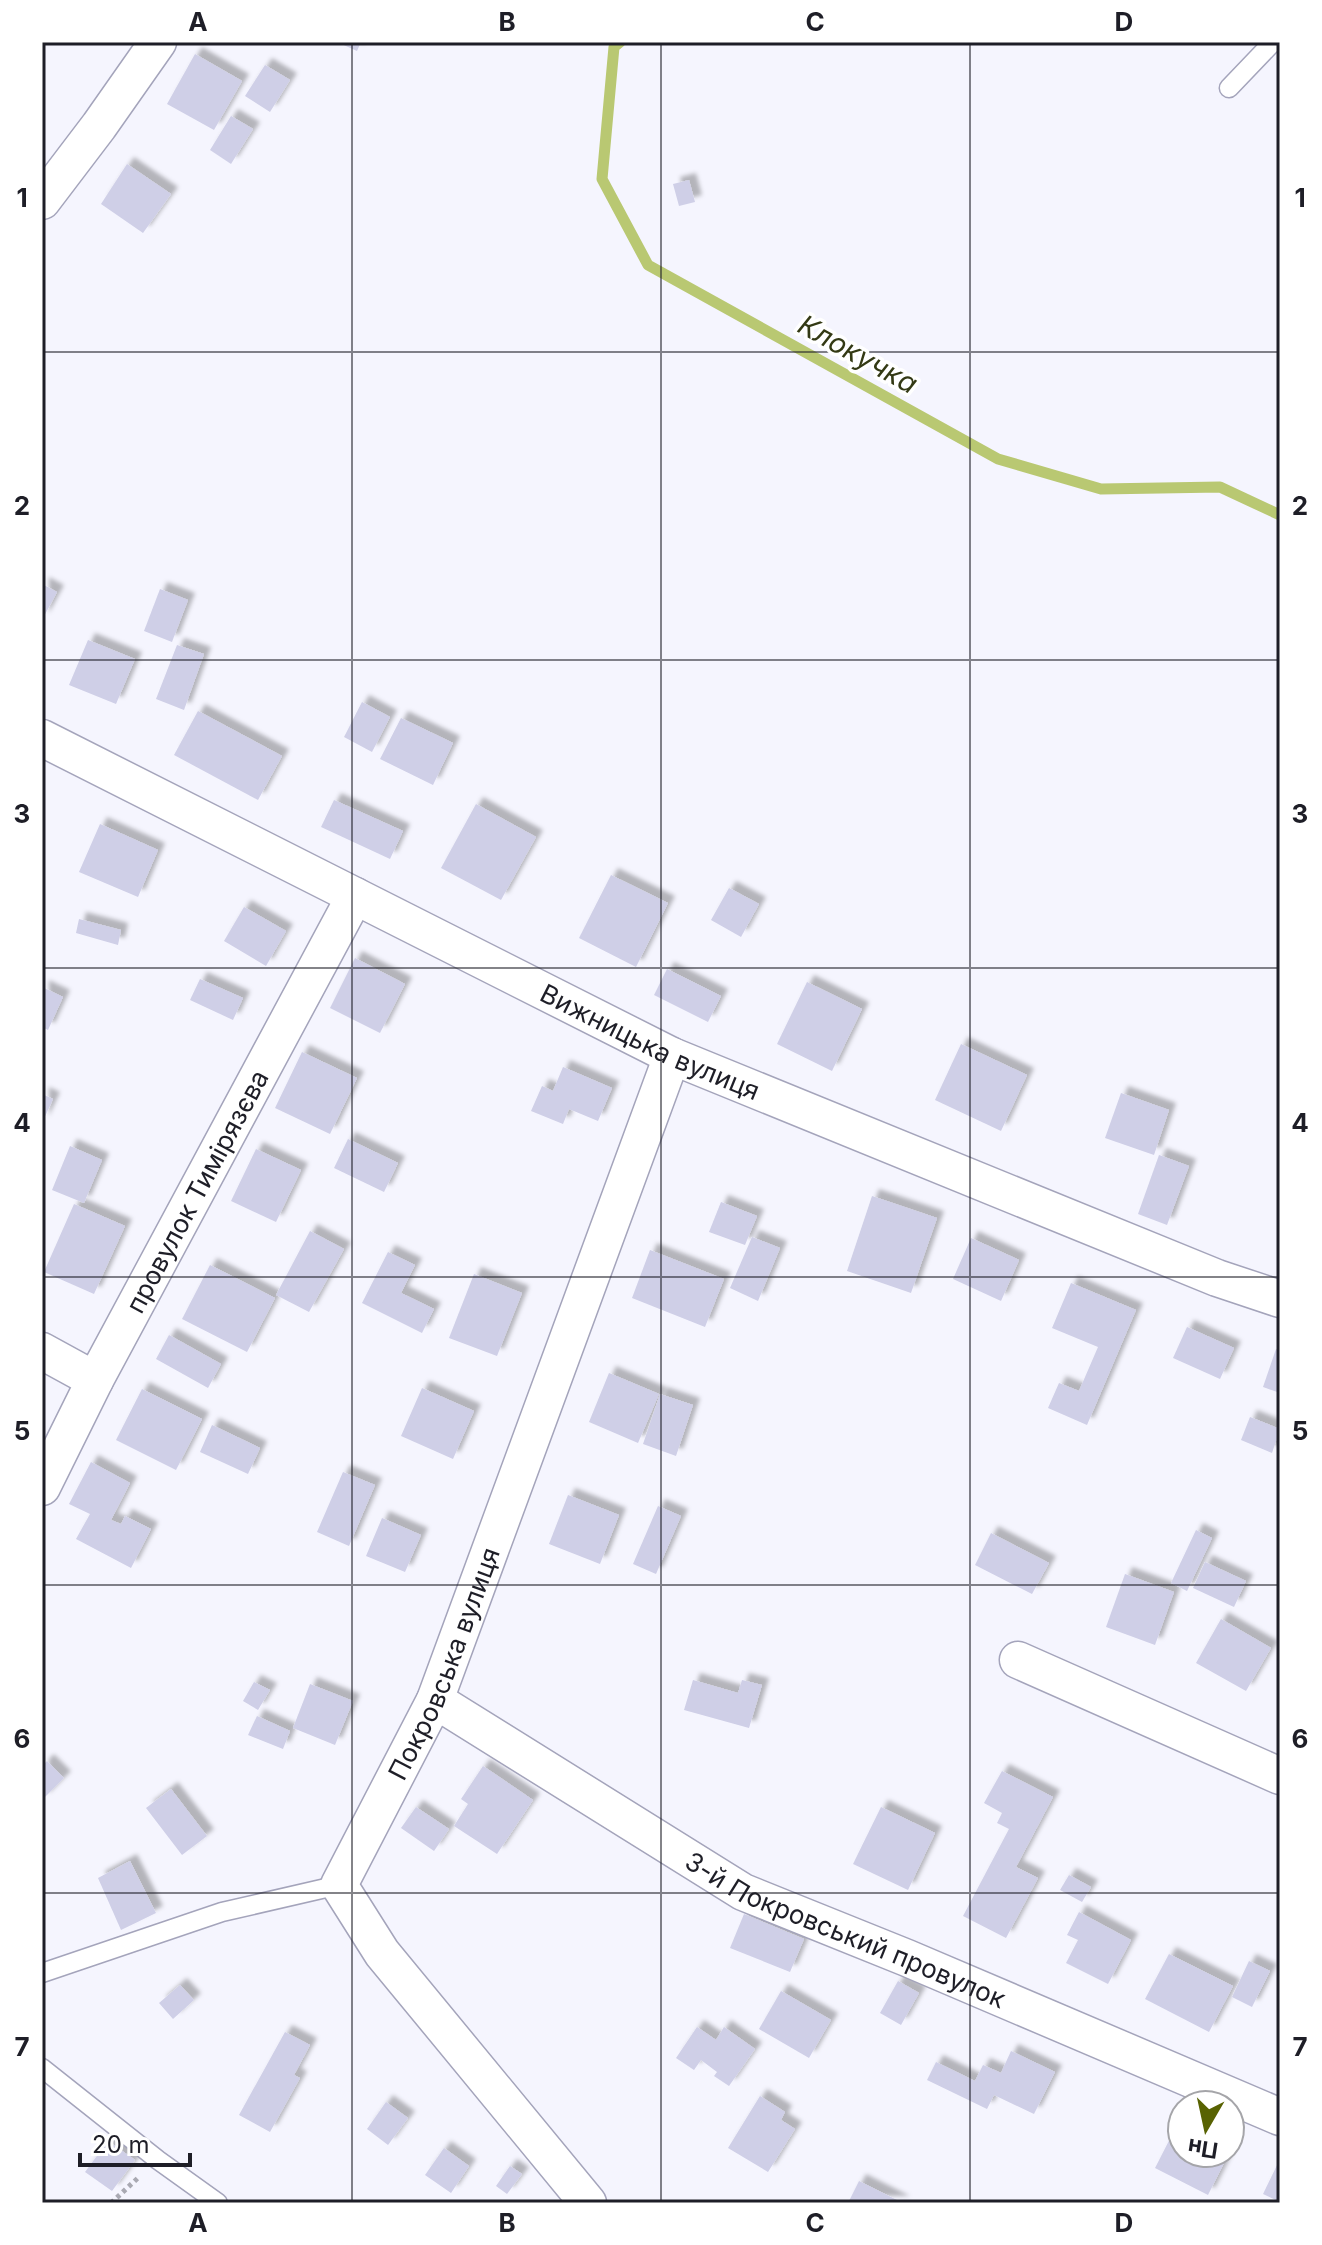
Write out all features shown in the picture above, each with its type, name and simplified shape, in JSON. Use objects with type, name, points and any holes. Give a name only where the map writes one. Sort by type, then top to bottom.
[{"type":"street","points":[[42,201],[158,42]]},
{"type":"street","name":"Вижницька вулиця","points":[[42,738],[672,1056],[1202,1272],[1280,1299]]},
{"type":"street","name":"провулок Тимірязєва","points":[[42,1487],[95,1380],[355,896]]},
{"type":"street","name":"Покровська вулиця","points":[[339,1885],[435,1700],[672,1056]]},
{"type":"street","points":[[42,1351],[95,1380]]},
{"type":"street","points":[[1018,1660],[1280,1776]]},
{"type":"street","name":"3-й Покровський провулок","points":[[435,1700],[743,1892],[922,1964],[1280,2117]]},
{"type":"street","points":[[339,1885],[382,1953],[588,2203]]},
{"type":"lane","points":[[1229,88],[1273,42]]},
{"type":"lane","points":[[42,1973],[222,1912],[339,1885]]},
{"type":"lane","points":[[42,2068],[218,2203]]},
{"type":"path","points":[[111,2203],[158,2160]]},
{"type":"building","points":[[337,42],[361,42],[357,51]]},
{"type":"building","points":[[195,54],[242,81],[214,130],[167,104]]},
{"type":"building","points":[[265,65],[290,80],[270,112],[245,96]]},
{"type":"building","points":[[231,116],[253,129],[231,164],[210,150]]},
{"type":"building","points":[[127,164],[171,194],[143,233],[101,204]]},
{"type":"building","points":[[689,180],[695,202],[679,206],[673,184]]},
{"type":"building","points":[[42,584],[57,592],[42,620]]},
{"type":"building","points":[[160,589],[188,600],[172,642],[144,631]]},
{"type":"building","points":[[88,640],[135,659],[116,704],[69,685]]},
{"type":"building","points":[[177,645],[204,654],[184,710],[156,699]]},
{"type":"building","points":[[362,702],[390,717],[372,752],[344,737]]},
{"type":"building","points":[[198,711],[282,756],[258,800],[174,755]]},
{"type":"building","points":[[401,718],[453,743],[433,785],[380,759]]},
{"type":"building","points":[[334,800],[403,831],[390,859],[321,827]]},
{"type":"building","points":[[476,804],[536,837],[501,900],[441,868]]},
{"type":"building","points":[[100,824],[158,850],[138,897],[79,872]]},
{"type":"building","points":[[611,875],[668,903],[636,967],[579,938]]},
{"type":"building","points":[[729,888],[759,904],[741,937],[711,920]]},
{"type":"building","points":[[244,907],[286,931],[266,966],[224,941]]},
{"type":"building","points":[[79,919],[121,930],[118,945],[76,933]]},
{"type":"building","points":[[355,958],[405,984],[380,1033],[330,1008]]},
{"type":"building","points":[[667,969],[721,996],[708,1022],[654,995]]},
{"type":"building","points":[[200,979],[243,998],[233,1020],[190,1000]]},
{"type":"building","points":[[807,982],[862,1009],[832,1071],[777,1044]]},
{"type":"building","points":[[42,987],[63,997],[48,1030],[42,1027]]},
{"type":"building","points":[[961,1044],[1027,1075],[1001,1131],[935,1100]]},
{"type":"building","points":[[302,1052],[357,1078],[330,1134],[275,1108]]},
{"type":"building","points":[[563,1067],[612,1088],[598,1121],[569,1109],[563,1124],[531,1111],[542,1086],[553,1091]]},
{"type":"building","points":[[1121,1093],[1169,1110],[1154,1155],[1105,1138]]},
{"type":"building","points":[[42,1094],[53,1099],[42,1123]]},
{"type":"building","points":[[348,1139],[398,1163],[384,1192],[334,1168]]},
{"type":"building","points":[[70,1146],[102,1160],[84,1203],[52,1190]]},
{"type":"building","points":[[256,1149],[301,1170],[276,1222],[231,1201]]},
{"type":"building","points":[[1159,1155],[1189,1166],[1167,1225],[1138,1214]]},
{"type":"building","points":[[872,1196],[937,1218],[911,1293],[847,1271]]},
{"type":"building","points":[[721,1202],[757,1216],[745,1245],[709,1232]]},
{"type":"building","points":[[74,1204],[125,1226],[94,1294],[44,1272]]},
{"type":"building","points":[[310,1231],[344,1249],[309,1312],[276,1295]]},
{"type":"building","points":[[752,1237],[780,1248],[758,1301],[730,1288]]},
{"type":"building","points":[[971,1238],[1019,1260],[1001,1301],[953,1279]]},
{"type":"building","points":[[650,1250],[724,1279],[705,1327],[632,1298]]},
{"type":"building","points":[[388,1252],[415,1265],[401,1293],[434,1309],[422,1333],[362,1303]]},
{"type":"building","points":[[210,1265],[275,1298],[247,1352],[182,1319]]},
{"type":"building","points":[[474,1274],[522,1293],[497,1356],[449,1338]]},
{"type":"building","points":[[1071,1283],[1136,1310],[1087,1425],[1048,1408],[1059,1383],[1079,1391],[1098,1347],[1052,1328]]},
{"type":"building","points":[[1187,1327],[1234,1348],[1220,1379],[1173,1358]]},
{"type":"building","points":[[169,1335],[221,1364],[208,1388],[156,1359]]},
{"type":"building","points":[[1276,1349],[1280,1350],[1280,1393],[1263,1387]]},
{"type":"building","points":[[609,1373],[659,1394],[638,1443],[589,1422]]},
{"type":"building","points":[[422,1388],[474,1411],[453,1459],[401,1436]]},
{"type":"building","points":[[142,1389],[202,1419],[176,1470],[116,1440]]},
{"type":"building","points":[[660,1394],[693,1405],[676,1456],[643,1444]]},
{"type":"building","points":[[1250,1417],[1280,1429],[1272,1453],[1241,1440]]},
{"type":"building","points":[[212,1425],[260,1448],[248,1474],[200,1452]]},
{"type":"building","points":[[91,1462],[130,1483],[111,1520],[121,1524],[125,1516],[151,1529],[131,1568],[76,1539],[90,1514],[69,1504]]},
{"type":"building","points":[[343,1472],[375,1485],[349,1546],[317,1532]]},
{"type":"building","points":[[568,1495],[619,1515],[600,1564],[549,1544]]},
{"type":"building","points":[[658,1506],[681,1516],[656,1574],[633,1564]]},
{"type":"building","points":[[382,1518],[421,1535],[405,1572],[366,1556]]},
{"type":"building","points":[[1196,1530],[1212,1538],[1187,1591],[1171,1583]]},
{"type":"building","points":[[991,1533],[1049,1563],[1032,1594],[975,1565]]},
{"type":"building","points":[[1205,1562],[1246,1581],[1234,1607],[1193,1588]]},
{"type":"building","points":[[1125,1574],[1174,1592],[1155,1645],[1106,1627]]},
{"type":"building","points":[[1221,1619],[1271,1648],[1246,1691],[1196,1663]]},
{"type":"building","points":[[693,1680],[738,1693],[742,1680],[762,1685],[749,1728],[684,1710]]},
{"type":"building","points":[[254,1682],[270,1690],[258,1710],[243,1701]]},
{"type":"building","points":[[310,1684],[353,1701],[335,1745],[293,1728]]},
{"type":"building","points":[[257,1716],[290,1731],[283,1749],[248,1735]]},
{"type":"building","points":[[47,1761],[64,1778],[42,1800],[42,1766]]},
{"type":"building","points":[[483,1766],[533,1800],[497,1854],[454,1826],[468,1804],[461,1799]]},
{"type":"building","points":[[1002,1771],[1053,1797],[1016,1867],[1038,1878],[1006,1938],[963,1916],[1009,1829],[997,1823],[1002,1813],[984,1803]]},
{"type":"building","points":[[171,1789],[207,1836],[182,1855],[146,1808]]},
{"type":"building","points":[[416,1807],[449,1829],[434,1851],[401,1828]]},
{"type":"building","points":[[881,1807],[935,1833],[908,1890],[853,1864]]},
{"type":"building","points":[[130,1861],[156,1913],[121,1930],[98,1878]]},
{"type":"building","points":[[1069,1875],[1091,1887],[1082,1902],[1060,1890]]},
{"type":"building","points":[[1079,1912],[1131,1940],[1108,1984],[1066,1963],[1078,1940],[1067,1935]]},
{"type":"building","points":[[744,1914],[804,1939],[790,1972],[730,1948]]},
{"type":"building","points":[[1169,1954],[1233,1986],[1209,2032],[1145,1999]]},
{"type":"building","points":[[1249,1961],[1270,1971],[1252,2007],[1232,1997]]},
{"type":"building","points":[[898,1981],[919,1993],[901,2025],[880,2013]]},
{"type":"building","points":[[180,1985],[194,2000],[173,2019],[159,2003]]},
{"type":"building","points":[[781,1991],[831,2020],[809,2058],[759,2029]]},
{"type":"building","points":[[697,2027],[716,2040],[724,2027],[755,2049],[729,2086],[714,2076],[717,2072],[701,2060],[694,2070],[676,2058]]},
{"type":"building","points":[[285,2032],[310,2045],[294,2075],[300,2078],[270,2132],[239,2115]]},
{"type":"building","points":[[1011,2051],[1055,2072],[1034,2114],[994,2095],[987,2109],[927,2080],[936,2062],[975,2081],[983,2065],[1001,2073]]},
{"type":"building","points":[[760,2096],[785,2112],[781,2120],[795,2129],[768,2172],[728,2148]]},
{"type":"building","points":[[386,2102],[408,2118],[388,2145],[367,2129]]},
{"type":"building","points":[[108,2141],[135,2160],[112,2191],[85,2172]]},
{"type":"building","points":[[1166,2147],[1166,2169],[1221,2169],[1208,2195],[1155,2168]]},
{"type":"building","points":[[444,2148],[469,2166],[451,2193],[425,2175]]},
{"type":"building","points":[[1280,2159],[1280,2202],[1263,2194]]},
{"type":"building","points":[[510,2166],[522,2174],[507,2194],[496,2186]]},
{"type":"building","points":[[859,2181],[903,2203],[848,2203]]},
{"type":"waterway","name":"Клокучка","points":[[620,42],[614,47],[602,179],[648,265],[998,459],[1101,489],[1220,487],[1280,515]]}]
